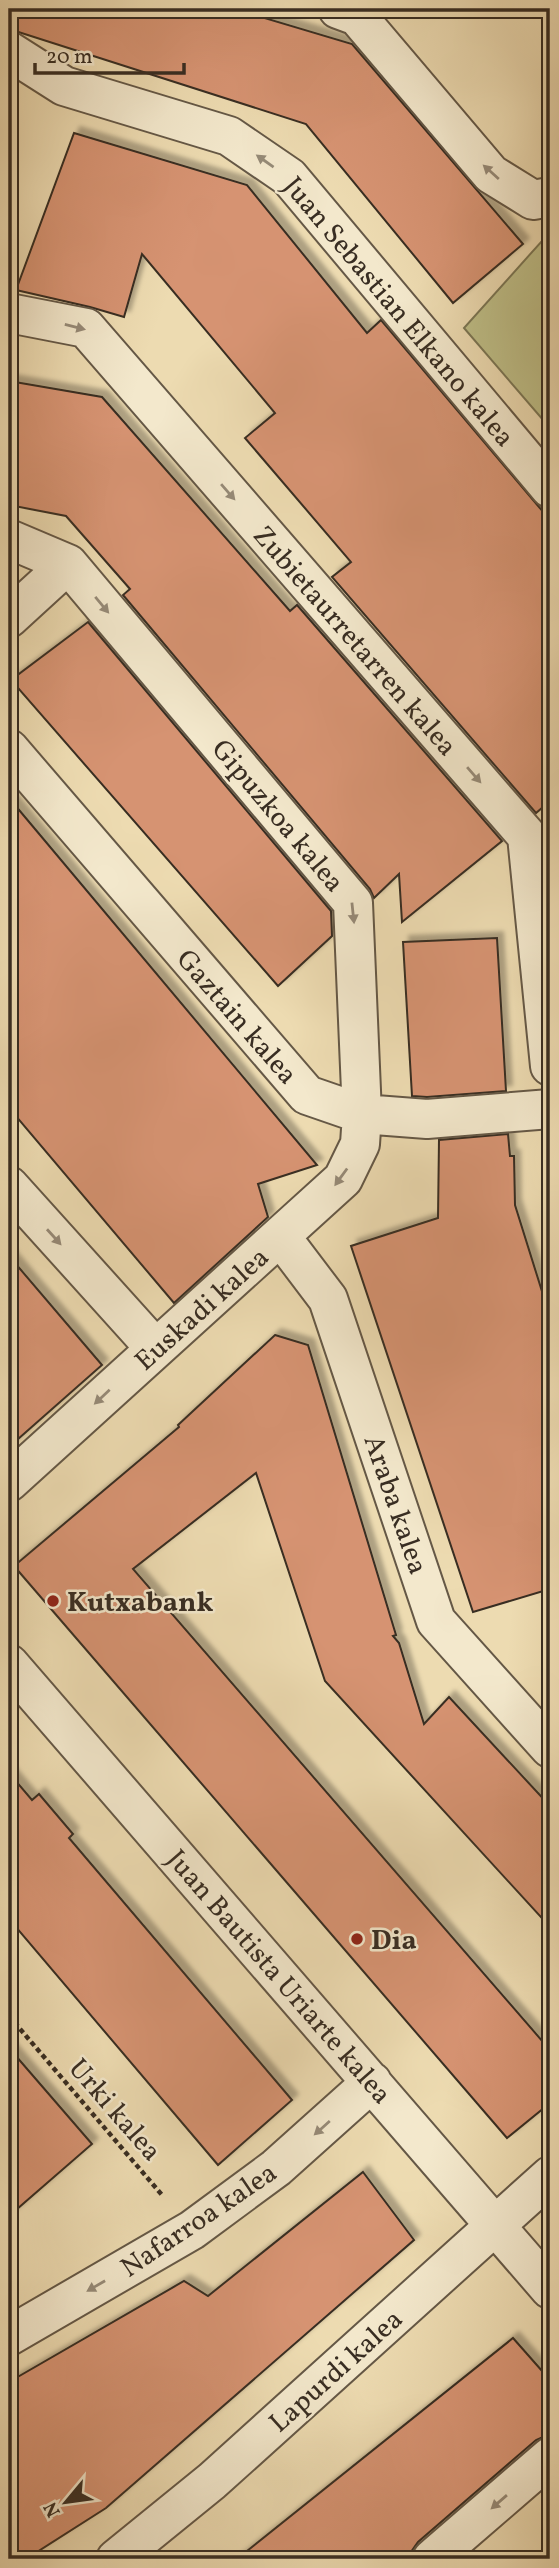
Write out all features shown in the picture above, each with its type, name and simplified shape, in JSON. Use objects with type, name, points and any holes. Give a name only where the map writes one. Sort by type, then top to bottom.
[{"type":"street","points":[[338,9],[357,16],[491,174],[533,200],[550,197]]},
{"type":"street","name":"Juan Sebastian Elkano kalea","points":[[9,51],[64,86],[229,136],[289,177],[550,488]]},
{"type":"street","name":"Zubietaurretarren kalea","points":[[9,313],[86,328],[527,836],[550,1066]]},
{"type":"street","name":"Gipuzkoa kalea","points":[[9,539],[68,565],[353,903],[362,1115]]},
{"type":"street","points":[[9,618],[68,565]]},
{"type":"street","name":"Gaztain kalea","points":[[9,749],[307,1095],[362,1115],[427,1119],[550,1109]]},
{"type":"street","name":"Euskadi kalea","points":[[9,1482],[343,1179],[360,1144],[362,1115]]},
{"type":"street","points":[[9,1186],[155,1348]]},
{"type":"street","name":"Araba kalea","points":[[281,1237],[328,1299],[436,1620],[550,1748]]},
{"type":"street","name":"Juan Bautista Uriarte kalea","points":[[9,1664],[550,2289]]},
{"type":"street","name":"Nafarroa kalea","points":[[9,2336],[192,2230],[276,2168],[372,2082]]},
{"type":"street","name":"Lapurdi kalea","points":[[116,2559],[212,2481],[550,2176]]},
{"type":"street","points":[[432,2559],[550,2457]]},
{"type":"path","name":"Urki kalea","points":[[9,2016],[192,2230]]},
{"type":"green space","points":[[550,232],[550,428],[464,328]]},
{"type":"building","points":[[9,9],[234,9],[352,44],[523,244],[453,303],[306,124],[9,29]]},
{"type":"building","points":[[74,133],[247,185],[367,333],[381,320],[550,520],[550,801],[536,813],[332,577],[351,562],[245,438],[275,413],[142,254],[124,317],[16,290]]},
{"type":"building","points":[[9,381],[102,397],[290,611],[297,605],[502,841],[402,922],[399,874],[374,898],[370,889],[123,595],[130,589],[66,516],[9,505]]},
{"type":"building","points":[[88,622],[331,911],[332,936],[278,986],[11,680]]},
{"type":"building","points":[[9,798],[317,1165],[258,1184],[268,1217],[174,1303],[9,1108]]},
{"type":"building","points":[[497,938],[506,1091],[412,1096],[403,942]]},
{"type":"building","points":[[508,1134],[510,1156],[514,1156],[515,1205],[550,1317],[550,1589],[473,1612],[351,1246],[438,1218],[439,1140]]},
{"type":"building","points":[[9,1256],[102,1365],[9,1447]]},
{"type":"building","points":[[275,1335],[308,1345],[396,1635],[393,1636],[399,1643],[424,1724],[449,1697],[550,1806],[550,1927],[325,1681],[256,1473],[133,1569],[550,2050],[550,2103],[507,2138],[14,1566],[179,1427],[178,1425]]},
{"type":"building","points":[[9,1773],[32,1800],[39,1794],[73,1834],[69,1838],[292,2100],[218,2165],[9,1919]]},
{"type":"building","points":[[9,2048],[92,2144],[9,2216]]},
{"type":"building","points":[[363,2172],[414,2240],[106,2508],[26,2559],[9,2559],[9,2382],[184,2281],[208,2296]]},
{"type":"building","points":[[513,2338],[550,2380],[550,2434],[536,2440],[418,2542],[406,2559],[237,2559]]},
{"type":"place","name":"Kutxabank","points":[[53,1601]]},
{"type":"place","name":"Dia","points":[[357,1939]]}]
